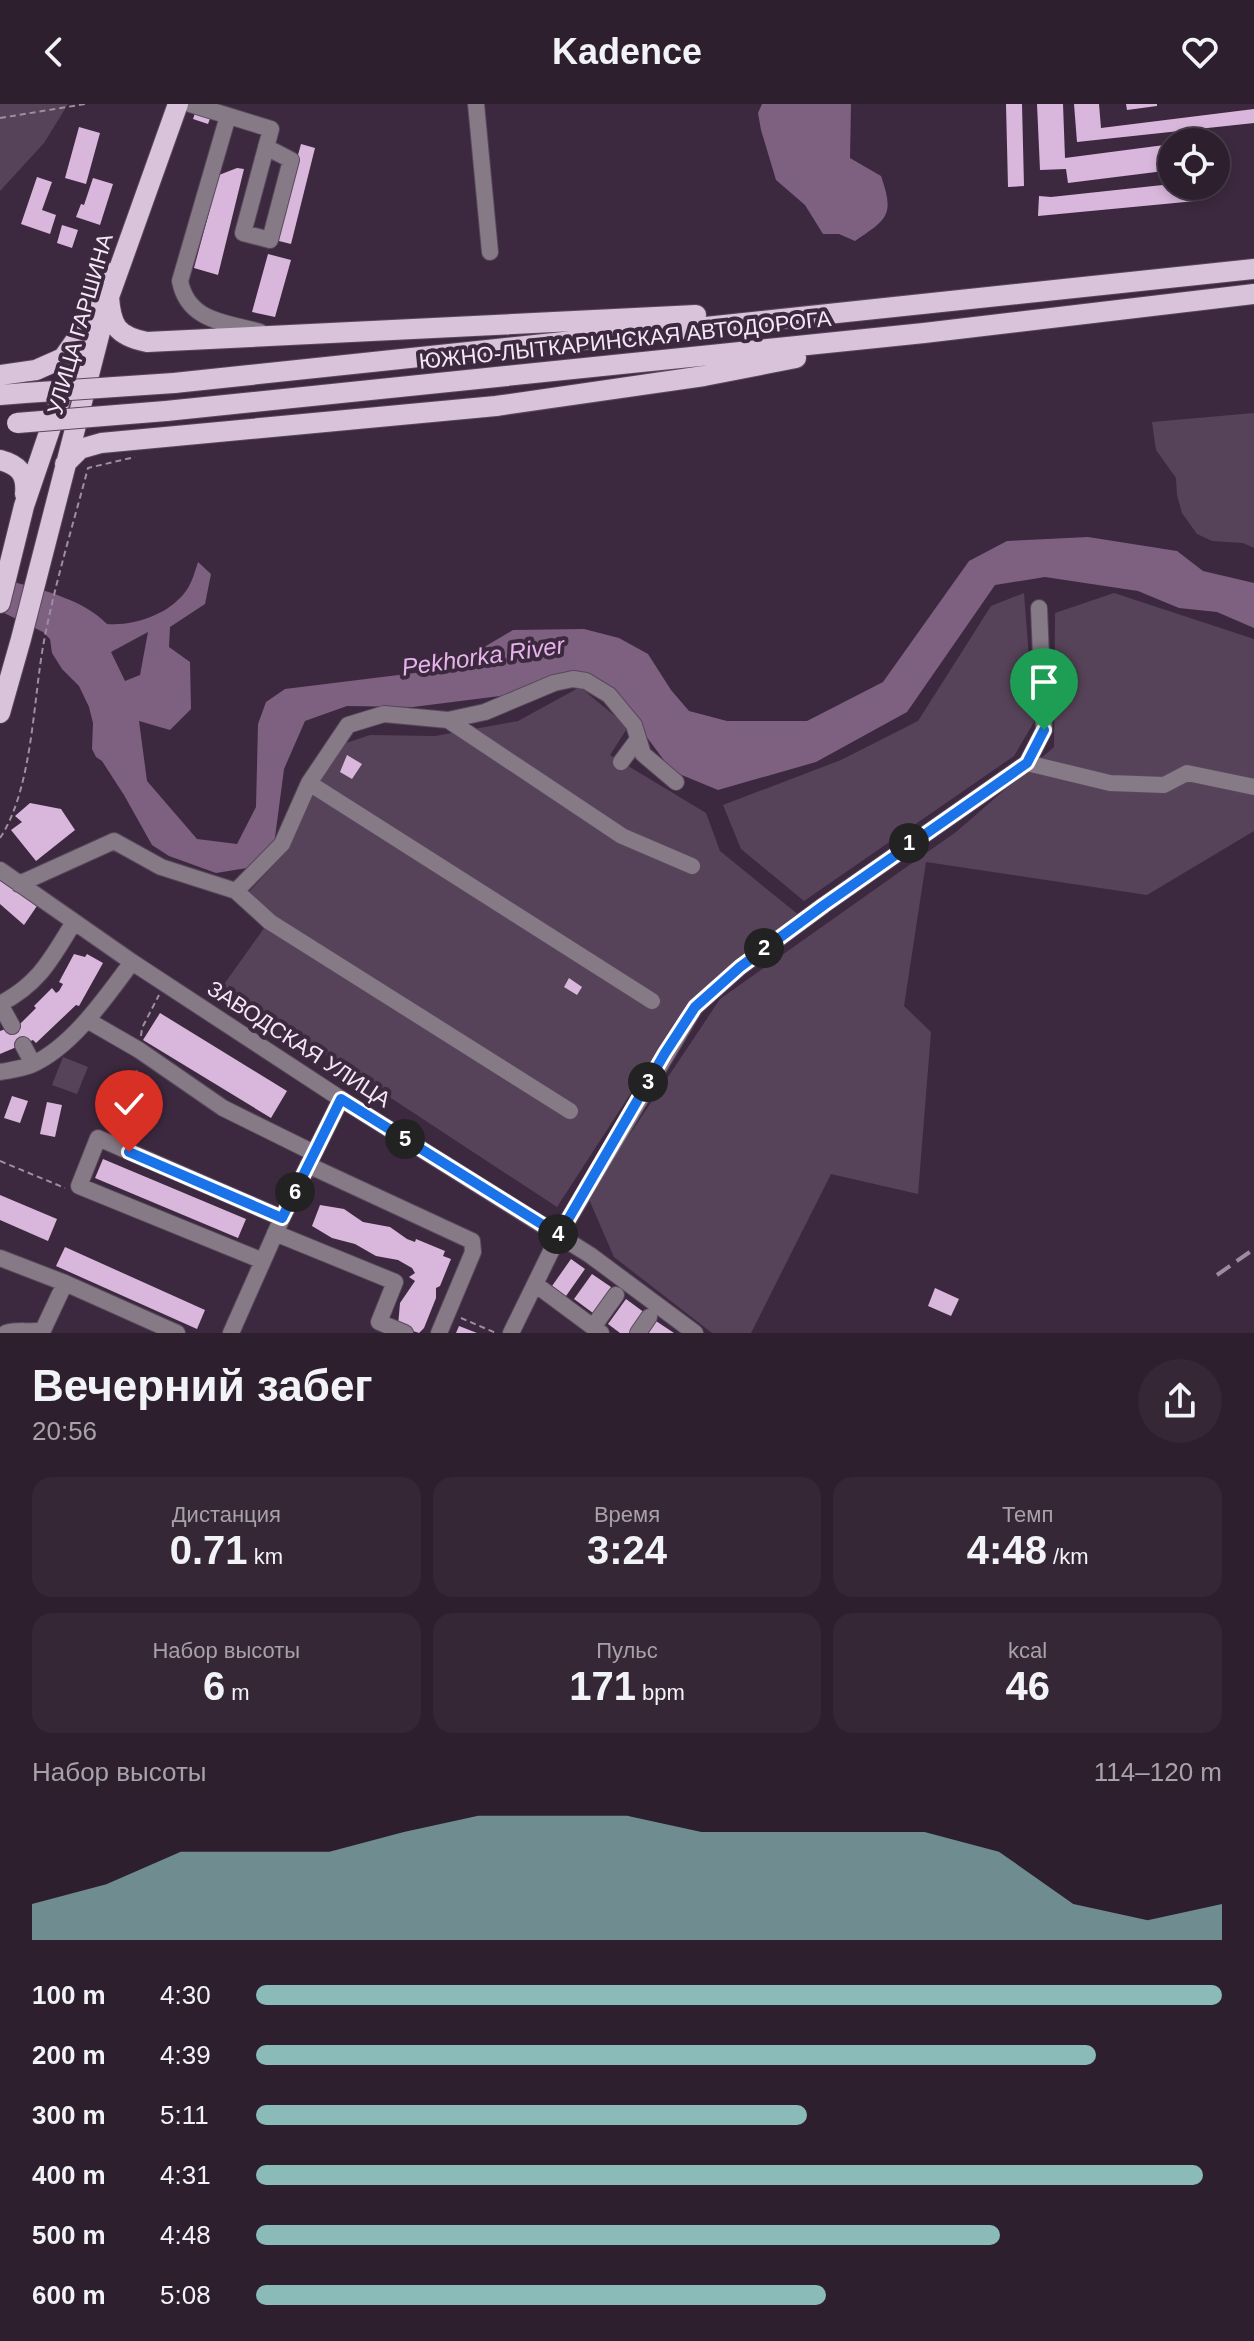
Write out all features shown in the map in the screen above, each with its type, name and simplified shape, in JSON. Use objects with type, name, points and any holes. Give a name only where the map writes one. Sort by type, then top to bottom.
[{"type":"main road","name":"УЛИЦА ГАРШИНА","points":[[0,603],[24,506],[81,331],[165,104]]},
{"type":"main road","name":"УЛИЦА ГАРШИНА","points":[[0,713],[109,297],[178,104]]},
{"type":"main road","name":"ЮЖНО-ЛЫТКАРИНСКАЯ АВТОДОРОГА","points":[[0,395],[174,383],[1254,269]]},
{"type":"main road","name":"ЮЖНО-ЛЫТКАРИНСКАЯ АВТОДОРОГА","points":[[8,424],[166,411],[924,333],[1254,294]]},
{"type":"main road","points":[[109,297],[110,316],[118,331],[131,339],[147,342],[920,304]]},
{"type":"main road","points":[[0,375],[36,370],[63,358],[81,331]]},
{"type":"main road","points":[[65,464],[80,449],[101,443],[511,404],[704,376],[924,333]]},
{"type":"main road","points":[[0,460],[9,462],[25,477],[24,506]]},
{"type":"street","points":[[190,104],[271,129],[266,147],[243,233],[270,240],[291,160],[266,147]]},
{"type":"street","points":[[476,104],[490,252]]},
{"type":"street","points":[[228,116],[180,281],[183,295],[193,309],[260,332]]},
{"type":"street","points":[[511,1333],[559,1235],[695,1007],[740,967],[800,922],[1027,763],[1044,730],[1039,608]]},
{"type":"street","points":[[236,891],[282,844],[309,783],[348,725],[384,714],[448,720],[485,712],[554,683],[573,679],[586,681],[609,695],[634,725],[643,754],[676,782]]},
{"type":"street","points":[[448,720],[622,836],[692,866]]},
{"type":"street","points":[[621,762],[638,739]]},
{"type":"street","points":[[1027,763],[1110,783],[1164,785],[1187,773],[1254,787]]},
{"type":"street","points":[[309,783],[652,1001]]},
{"type":"street","points":[[19,884],[114,841],[161,867],[236,891],[270,922],[570,1111]]},
{"type":"street","name":"ЗАВОДСКАЯ УЛИЦА","points":[[0,870],[132,962],[341,1099],[559,1235],[695,1333]]},
{"type":"street","points":[[12,1026],[0,1004],[25,990],[43,972],[74,922]]},
{"type":"street","points":[[0,1072],[33,1064],[87,1020],[132,962]]},
{"type":"street","points":[[87,1020],[139,1050],[223,1108],[311,1159],[472,1241],[473,1252],[439,1333]]},
{"type":"street","points":[[23,1045],[33,1064]]},
{"type":"street","points":[[231,1333],[278,1226],[341,1099]]},
{"type":"street","points":[[263,1261],[79,1186],[98,1138],[395,1282],[379,1322],[405,1333]]},
{"type":"street","points":[[0,1258],[177,1333]]},
{"type":"street","points":[[6,1333],[17,1329],[31,1333],[43,1330],[65,1283]]},
{"type":"street","points":[[535,1284],[597,1330],[616,1295]]},
{"type":"street","points":[[638,1333],[649,1317]]},
{"type":"path","points":[[0,118],[85,104]]},
{"type":"path","points":[[0,838],[11,817],[34,724],[45,639],[59,577]]},
{"type":"path","points":[[0,1161],[74,1192]]},
{"type":"path","points":[[448,1313],[497,1333]]},
{"type":"shaded area","points":[[0,104],[68,104],[44,143],[0,191]]},
{"type":"shaded area","points":[[1254,413],[1254,548],[1243,543],[1212,541],[1197,534],[1182,513],[1176,478],[1156,450],[1152,422]]},
{"type":"shaded area","points":[[1024,593],[1034,722],[1014,756],[804,901],[741,849],[723,805],[841,760],[918,721],[991,606]]},
{"type":"shaded area","points":[[1114,593],[1254,639],[1254,831],[1147,895],[926,862],[904,1006],[931,1032],[918,1194],[831,1174],[751,1333],[712,1333],[614,1257],[588,1197],[720,999],[956,832],[1054,747],[1055,613]]},
{"type":"shaded area","points":[[580,687],[628,727],[610,755],[706,813],[720,851],[800,916],[688,1005],[557,1207],[222,987],[272,917],[246,895],[284,854],[331,748],[370,735],[435,736],[518,721]]},
{"type":"shaded area","points":[[63,1057],[88,1067],[77,1094],[52,1085]]},
{"type":"water","points":[[762,104],[851,104],[850,158],[881,176],[885,189],[887,208],[875,227],[855,241],[839,234],[823,234],[805,205],[776,180],[761,130],[758,113]]},
{"type":"water","name":"Pekhorka River","points":[[1088,537],[1177,551],[1203,571],[1254,583],[1254,628],[1217,612],[1179,608],[1138,591],[1045,577],[995,585],[907,712],[816,762],[718,790],[672,771],[640,728],[584,674],[523,693],[413,707],[347,706],[305,721],[284,769],[274,845],[247,868],[216,873],[169,856],[152,845],[124,795],[92,749],[93,723],[89,707],[79,686],[52,653],[50,639],[43,632],[0,611],[0,578],[71,600],[107,624],[129,623],[151,617],[179,599],[190,584],[198,562],[211,574],[205,604],[170,627],[169,647],[190,662],[191,709],[170,730],[139,721],[147,781],[197,839],[237,844],[256,807],[258,724],[266,702],[285,689],[447,669],[513,630],[584,629],[619,638],[648,654],[689,711],[727,721],[807,721],[883,682],[969,561],[1007,541]],"holes":[[[148,632],[140,675],[125,681],[111,652]]]},
{"type":"building","points":[[1006,104],[1022,104],[1024,186],[1008,187]]},
{"type":"building","points":[[1037,104],[1063,104],[1065,158],[1158,146],[1158,172],[1068,183],[1066,169],[1040,170]]},
{"type":"building","points":[[1074,104],[1099,104],[1101,128],[1254,109],[1254,123],[1207,128],[1158,128],[1158,133],[1077,142]]},
{"type":"building","points":[[1126,104],[1157,104],[1157,106],[1127,110]]},
{"type":"building","points":[[196,110],[211,116],[208,124],[193,119]]},
{"type":"building","points":[[79,127],[100,133],[86,184],[65,178]]},
{"type":"building","points":[[301,144],[315,148],[291,244],[275,240]]},
{"type":"building","points":[[237,168],[244,169],[218,275],[194,268],[219,175]]},
{"type":"building","points":[[37,177],[52,182],[42,210],[56,215],[50,234],[21,224]]},
{"type":"building","points":[[93,178],[113,184],[100,225],[76,217],[81,204],[84,205]]},
{"type":"building","points":[[1158,186],[1158,200],[1196,201],[1038,216],[1039,196]]},
{"type":"building","points":[[62,225],[78,230],[72,248],[57,243]]},
{"type":"building","points":[[268,254],[291,260],[275,317],[252,312]]},
{"type":"building","points":[[347,755],[362,764],[352,779],[340,772]]},
{"type":"building","points":[[30,803],[61,809],[75,830],[36,861],[11,830],[22,822],[15,816]]},
{"type":"building","points":[[0,878],[39,903],[24,925],[0,904]]},
{"type":"building","points":[[74,954],[85,957],[87,954],[103,963],[79,1006],[76,1005],[36,1043],[33,1040],[0,1054],[0,1031],[20,1024],[52,988],[56,993],[59,991],[63,984],[59,982]]},
{"type":"building","points":[[569,978],[582,987],[577,995],[564,987]]},
{"type":"building","points":[[160,1013],[287,1091],[271,1118],[143,1040]]},
{"type":"building","points":[[12,1096],[28,1101],[20,1123],[4,1118]]},
{"type":"building","points":[[47,1102],[62,1105],[55,1137],[40,1134]]},
{"type":"building","points":[[103,1159],[246,1219],[238,1238],[95,1178]]},
{"type":"building","points":[[0,1195],[57,1219],[48,1241],[0,1220]]},
{"type":"building","points":[[320,1205],[344,1209],[363,1222],[390,1227],[407,1239],[415,1242],[416,1239],[445,1251],[443,1256],[451,1259],[440,1286],[436,1288],[436,1298],[424,1328],[419,1333],[398,1326],[400,1303],[415,1281],[409,1277],[415,1273],[412,1268],[398,1260],[376,1256],[355,1244],[332,1238],[312,1226]]},
{"type":"building","points":[[65,1247],[205,1310],[197,1329],[56,1266]]},
{"type":"building","points":[[571,1259],[585,1269],[566,1296],[552,1286]]},
{"type":"building","points":[[592,1274],[611,1287],[593,1313],[574,1299]]},
{"type":"building","points":[[935,1288],[959,1299],[951,1316],[928,1306]]},
{"type":"building","points":[[626,1299],[645,1313],[631,1333],[620,1333],[608,1324]]},
{"type":"building","points":[[656,1321],[674,1333],[648,1333]]},
{"type":"building","points":[[459,1326],[477,1333],[456,1333]]},
{"type":"railway","points":[[1217,1275],[1254,1249]]},
{"type":"route","points":[[129,1152],[282,1218],[341,1099],[559,1235],[695,1007],[740,967],[824,905],[1027,763],[1044,730]]}]
